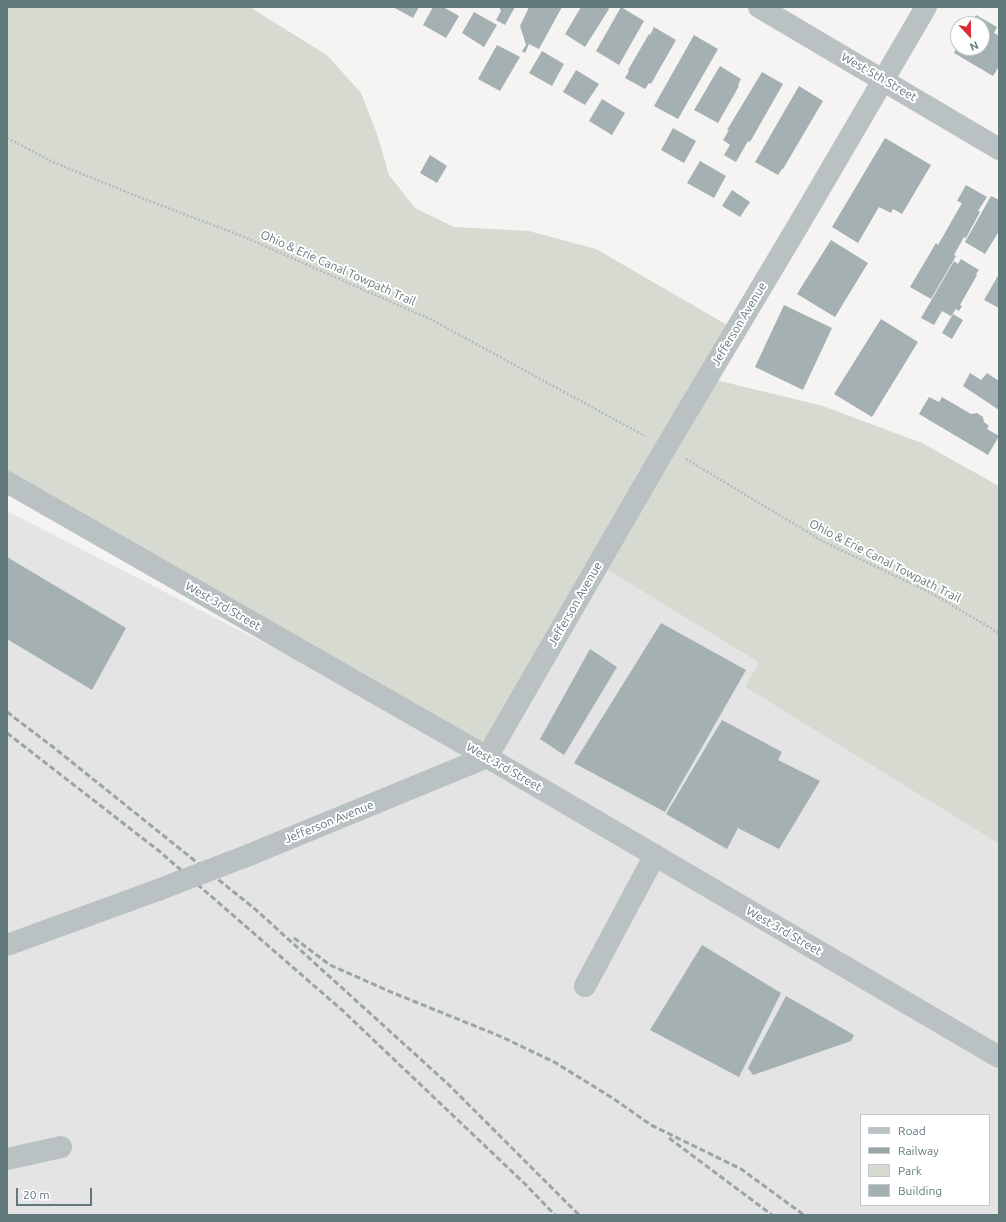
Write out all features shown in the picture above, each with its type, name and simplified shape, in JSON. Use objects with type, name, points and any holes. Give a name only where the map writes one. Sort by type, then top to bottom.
[{"type":"street","name":"West 5th Street","points":[[759,7],[999,148]]},
{"type":"street","name":"Jefferson Avenue","points":[[7,945],[249,855],[487,757],[662,454],[926,7]]},
{"type":"street","name":"West 3rd Street","points":[[7,482],[487,757],[999,1057]]},
{"type":"street","points":[[585,986],[655,855]]},
{"type":"street","points":[[7,1159],[61,1147]]},
{"type":"path","name":"Ohio & Erie Canal Towpath Trail","points":[[7,138],[53,162],[144,199],[242,236],[432,320],[651,439]]},
{"type":"path","name":"Ohio & Erie Canal Towpath Trail","points":[[680,455],[824,542],[933,594],[999,633]]},
{"type":"shaded area","points":[[7,511],[487,757],[599,563],[760,664],[745,687],[999,844],[999,1215],[7,1215]]},
{"type":"green space","points":[[7,7],[250,7],[328,56],[361,93],[377,134],[389,175],[415,208],[454,227],[529,231],[596,249],[736,330],[708,378],[823,406],[922,443],[999,486],[999,844],[745,687],[759,663],[599,564],[487,757],[7,482]]},
{"type":"building","points":[[393,7],[419,7],[413,18]]},
{"type":"building","points":[[433,7],[443,7],[459,16],[446,38],[423,25]]},
{"type":"building","points":[[499,7],[515,7],[505,25],[496,20],[501,11]]},
{"type":"building","points":[[529,7],[562,7],[539,49],[529,44],[525,53],[522,51],[526,45],[520,26]]},
{"type":"building","points":[[581,7],[608,7],[609,9],[585,47],[565,34]]},
{"type":"building","points":[[621,7],[644,21],[619,65],[596,51]]},
{"type":"building","points":[[474,12],[497,25],[484,47],[462,33]]},
{"type":"building","points":[[990,23],[997,27],[994,33],[999,36],[999,66],[993,76],[959,56],[990,56]]},
{"type":"building","points":[[654,27],[676,40],[651,84],[649,83],[645,89],[625,78],[629,71],[628,70]]},
{"type":"building","points":[[694,35],[718,49],[678,119],[654,106]]},
{"type":"building","points":[[497,45],[520,57],[500,91],[478,79]]},
{"type":"building","points":[[542,51],[564,64],[552,86],[529,73]]},
{"type":"building","points":[[720,66],[741,79],[738,85],[739,86],[718,123],[694,110]]},
{"type":"building","points":[[576,70],[599,84],[585,105],[563,92]]},
{"type":"building","points":[[762,72],[783,84],[750,142],[748,141],[736,162],[724,155],[730,145],[723,140],[729,130],[727,130]]},
{"type":"building","points":[[799,86],[823,101],[778,175],[755,162]]},
{"type":"building","points":[[602,99],[625,113],[612,135],[589,121]]},
{"type":"building","points":[[673,128],[696,141],[684,163],[661,150]]},
{"type":"building","points":[[885,138],[931,165],[902,214],[893,209],[891,213],[879,207],[858,243],[832,227]]},
{"type":"building","points":[[430,155],[447,166],[437,183],[420,173]]},
{"type":"building","points":[[700,161],[726,176],[714,198],[687,183]]},
{"type":"building","points":[[966,185],[987,197],[978,211],[980,212],[966,238],[964,237],[954,255],[956,256],[931,299],[910,287],[936,243],[938,245],[962,203],[957,201]]},
{"type":"building","points":[[732,190],[750,202],[740,217],[722,206]]},
{"type":"building","points":[[991,196],[999,200],[999,231],[985,254],[965,242]]},
{"type":"building","points":[[831,240],[868,263],[835,317],[797,294]]},
{"type":"building","points":[[961,259],[979,270],[976,274],[977,275],[960,305],[962,306],[959,311],[956,309],[951,316],[942,311],[934,325],[921,318],[954,261],[958,264]]},
{"type":"building","points":[[999,274],[999,308],[984,300]]},
{"type":"building","points":[[784,305],[832,328],[803,390],[755,367]]},
{"type":"building","points":[[953,314],[963,320],[952,339],[942,333]]},
{"type":"building","points":[[881,319],[918,342],[872,417],[834,394]]},
{"type":"building","points":[[970,373],[981,380],[987,373],[999,381],[999,410],[963,386]]},
{"type":"building","points":[[929,397],[939,402],[942,397],[971,414],[977,413],[983,417],[984,422],[989,426],[987,429],[999,436],[988,455],[919,414]]},
{"type":"building","points":[[7,557],[126,628],[92,690],[7,639]]},
{"type":"building","points":[[661,623],[746,670],[665,812],[574,763]]},
{"type":"building","points":[[590,649],[617,667],[564,755],[540,739]]},
{"type":"building","points":[[722,720],[782,752],[778,760],[820,781],[779,849],[738,828],[727,849],[666,814]]},
{"type":"building","points":[[702,945],[781,993],[739,1077],[650,1030]]},
{"type":"building","points":[[786,996],[854,1035],[851,1041],[753,1075],[748,1068]]},
{"type":"railway","points":[[7,712],[53,747],[255,909],[448,1084],[579,1215]]},
{"type":"railway","points":[[7,733],[159,851],[342,1010],[524,1183],[555,1215]]},
{"type":"railway","points":[[294,938],[330,965],[391,992],[502,1037],[556,1063],[614,1099],[651,1125],[741,1169],[804,1215]]},
{"type":"railway","points":[[669,1138],[772,1215]]}]
